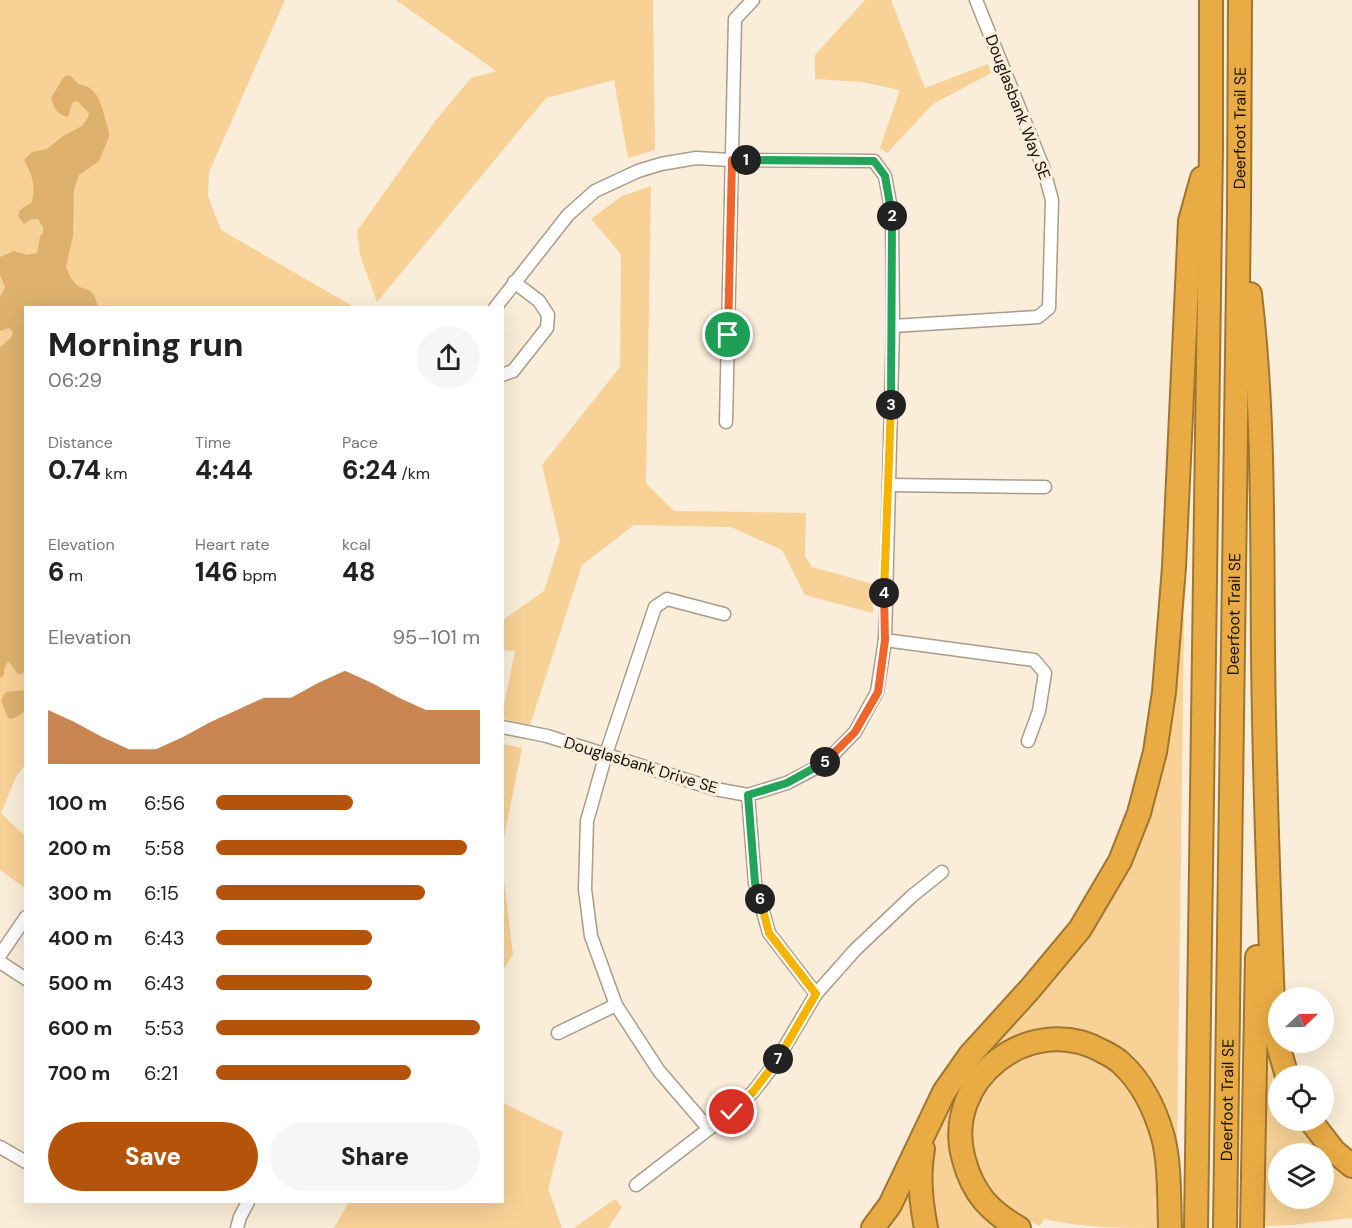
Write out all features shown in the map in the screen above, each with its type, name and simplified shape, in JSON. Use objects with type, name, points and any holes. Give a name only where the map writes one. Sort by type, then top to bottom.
[{"type":"highway","name":"Deerfoot Trail SE","points":[[1196,1228],[1211,148],[1211,0]]},
{"type":"highway","name":"Deerfoot Trail SE","points":[[1224,1228],[1240,0]]},
{"type":"highway","points":[[873,1228],[891,1205],[944,1092],[970,1055],[1080,929],[1120,861],[1139,813],[1155,752],[1164,692],[1174,567],[1190,221],[1211,148]]},
{"type":"highway","points":[[1239,210],[1256,346],[1264,720],[1274,1031],[1284,1065]]},
{"type":"highway","points":[[1252,1228],[1264,720]]},
{"type":"highway","points":[[1018,1228],[998,1216],[980,1198],[968,1174],[961,1150],[961,1123],[966,1099],[977,1078],[1007,1054],[1045,1040],[1067,1039],[1091,1045],[1120,1061],[1138,1080],[1152,1106],[1164,1140],[1170,1228]]},
{"type":"highway","points":[[927,1127],[921,1177],[922,1206],[927,1228]]},
{"type":"highway","points":[[1318,1131],[1334,1152],[1352,1166]]},
{"type":"street","points":[[726,422],[735,19],[753,0]]},
{"type":"street","name":"Douglasbank Way SE","points":[[893,326],[1038,317],[1049,308],[1052,200],[1043,167],[976,0]]},
{"type":"street","name":"Douglasbank Drive SE","points":[[496,306],[568,215],[595,192],[619,179],[662,164],[696,158],[874,161],[885,176],[892,214],[893,326],[884,596],[885,640],[878,692],[855,732],[825,763],[787,783],[748,795],[715,789],[547,736],[504,728]]},
{"type":"street","points":[[504,374],[513,371],[547,328],[548,315],[539,301],[514,282]]},
{"type":"street","points":[[889,485],[1045,487]]},
{"type":"street","points":[[709,1129],[659,1071],[616,1005],[591,936],[585,889],[587,821],[606,754],[655,608],[667,599],[724,614]]},
{"type":"street","points":[[885,640],[1034,660],[1045,673],[1039,711],[1028,741]]},
{"type":"street","points":[[748,795],[755,883],[769,933],[816,994]]},
{"type":"street","points":[[636,1185],[732,1112],[753,1092],[774,1065],[816,994],[855,950],[912,896],[942,872]]},
{"type":"street","points":[[0,955],[24,920]]},
{"type":"street","points":[[0,962],[24,978]]},
{"type":"street","points":[[558,1033],[616,1005]]},
{"type":"street","points":[[0,1147],[24,1161]]},
{"type":"street","points":[[237,1228],[247,1203]]},
{"type":"shaded area","points":[[0,0],[285,0],[209,172],[208,196],[221,230],[352,306],[24,306],[24,767],[16,777],[1,813],[24,835],[24,887],[0,870]]},
{"type":"shaded area","points":[[396,0],[653,0],[655,150],[628,158],[614,80],[546,98],[377,302],[360,255],[357,231],[436,120],[471,78],[496,71]]},
{"type":"shaded area","points":[[865,0],[891,0],[925,88],[988,64],[991,73],[933,104],[887,153],[880,148],[900,90],[862,82],[815,79],[815,55]]},
{"type":"shaded area","points":[[67,75],[72,77],[78,84],[86,86],[97,95],[109,132],[99,161],[79,175],[74,189],[73,236],[66,267],[77,285],[93,294],[98,306],[24,306],[24,670],[23,674],[18,674],[8,661],[4,675],[0,678],[0,347],[11,338],[13,332],[9,328],[0,331],[0,297],[5,287],[0,275],[0,257],[14,251],[27,255],[37,253],[43,233],[43,227],[38,219],[32,219],[24,224],[18,216],[20,210],[32,202],[34,190],[24,160],[32,152],[47,149],[63,136],[82,126],[88,117],[89,113],[77,101],[72,103],[68,117],[61,115],[55,108],[51,98]]},
{"type":"shaded area","points":[[651,186],[646,483],[674,511],[806,513],[805,556],[812,567],[873,584],[873,613],[805,595],[782,550],[731,527],[634,525],[582,565],[530,725],[504,719],[504,705],[515,651],[504,650],[504,619],[544,591],[560,541],[542,465],[620,367],[621,254],[591,219],[622,196]]},
{"type":"shaded area","points":[[1178,618],[1184,618],[1177,1150],[1172,1151],[1153,1090],[1043,1030],[1009,1040],[994,1050],[951,1127],[1007,1228],[937,1228],[930,1174],[932,1147],[939,1121],[946,1107],[974,1066],[1035,999],[1082,942],[1110,902],[1133,859],[1146,820]]},
{"type":"shaded area","points":[[24,690],[24,712],[13,719],[8,718],[1,700],[6,692]]},
{"type":"shaded area","points":[[504,744],[522,748],[504,837]]},
{"type":"shaded area","points":[[504,880],[513,954],[504,968]]},
{"type":"shaded area","points":[[1265,1046],[1268,1046],[1268,1053],[1272,1053],[1274,1065],[1268,1065],[1268,1131],[1305,1131],[1316,1143],[1268,1143],[1268,1209],[1334,1209],[1334,1159],[1352,1175],[1352,1218],[1262,1226]]},
{"type":"shaded area","points":[[1050,1048],[1100,1057],[1134,1087],[1154,1135],[1158,1166],[1160,1228],[1088,1226],[1044,1219],[1040,1226],[1009,1212],[980,1179],[970,1142],[973,1114],[991,1079],[1016,1058]]},
{"type":"shaded area","points":[[504,1103],[563,1132],[548,1189],[562,1228],[334,1228],[348,1203],[504,1203]]},
{"type":"shaded area","points":[[905,1195],[910,1197],[917,1228],[892,1228],[888,1222]]},
{"type":"shaded area","points":[[615,1199],[622,1207],[608,1228],[574,1228]]},
{"type":"route","points":[[728,335],[732,160],[874,161],[885,176],[892,214],[893,326],[884,596],[885,640],[878,692],[855,732],[825,763],[787,783],[748,795],[755,883],[769,933],[816,994],[774,1065],[753,1092],[732,1112]]}]
